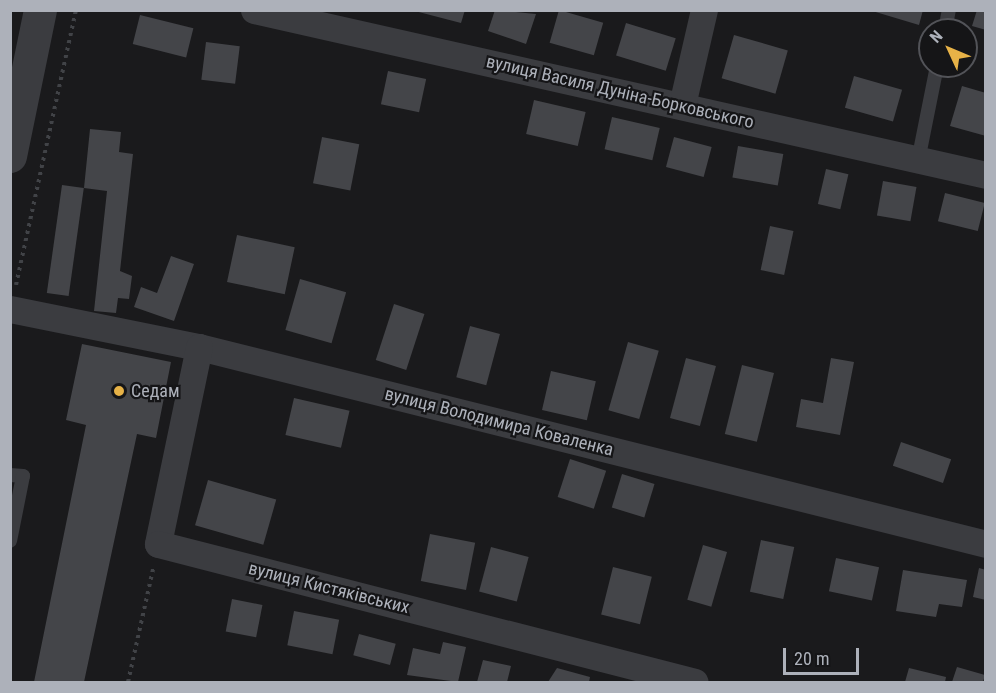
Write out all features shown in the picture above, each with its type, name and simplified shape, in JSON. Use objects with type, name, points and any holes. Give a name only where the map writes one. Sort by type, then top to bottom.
[{"type":"street","points":[[10,156],[40,10]]},
{"type":"street","name":"вулиця Василя Дуніна-Борковського","points":[[254,10],[986,175]]},
{"type":"street","points":[[682,105],[704,10]]},
{"type":"street","name":"вулиця Володимира Коваленка","points":[[11,309],[199,347],[986,544]]},
{"type":"street","points":[[158,544],[199,347]]},
{"type":"street","name":"вулиця Кистяківських","points":[[158,544],[695,682]]},
{"type":"lane","points":[[918,161],[935,78]]},
{"type":"lane","points":[[10,475],[23,476],[10,541]]},
{"type":"path","points":[[11,309],[76,10]]},
{"type":"path","points":[[128,682],[158,544]]},
{"type":"building","points":[[411,10],[465,10],[461,23]]},
{"type":"building","points":[[495,10],[536,14],[526,44],[488,31]]},
{"type":"building","points":[[559,10],[603,23],[594,55],[550,43]]},
{"type":"building","points":[[869,10],[923,10],[921,18],[918,18],[918,25]]},
{"type":"building","points":[[977,10],[986,10],[986,30],[978,28],[978,18],[974,18]]},
{"type":"building","points":[[140,15],[193,28],[186,57],[133,44]]},
{"type":"building","points":[[626,23],[676,38],[666,71],[616,56]]},
{"type":"building","points":[[734,35],[788,50],[775,94],[722,78]]},
{"type":"building","points":[[206,42],[240,46],[235,84],[201,80]]},
{"type":"building","points":[[388,71],[426,79],[419,112],[381,104]]},
{"type":"building","points":[[854,76],[902,90],[893,122],[845,108]]},
{"type":"building","points":[[962,86],[986,93],[986,136],[950,126]]},
{"type":"building","points":[[534,100],[586,112],[578,146],[526,134]]},
{"type":"building","points":[[612,117],[660,128],[652,160],[605,149]]},
{"type":"building","points":[[90,129],[121,132],[119,152],[133,154],[120,271],[132,276],[129,299],[118,298],[116,313],[94,311],[107,191],[84,188]]},
{"type":"building","points":[[322,137],[359,144],[350,190],[313,183]]},
{"type":"building","points":[[674,137],[712,147],[704,177],[666,167]]},
{"type":"building","points":[[738,146],[783,154],[778,186],[732,178]]},
{"type":"building","points":[[826,169],[848,174],[840,209],[818,204]]},
{"type":"building","points":[[883,181],[916,187],[910,221],[877,215]]},
{"type":"building","points":[[62,185],[84,188],[69,296],[47,293]]},
{"type":"building","points":[[945,193],[985,203],[978,231],[938,221]]},
{"type":"building","points":[[770,226],[793,231],[784,275],[761,270]]},
{"type":"building","points":[[237,235],[295,247],[285,294],[227,282]]},
{"type":"building","points":[[171,256],[194,264],[174,321],[134,307],[141,287],[157,293]]},
{"type":"building","points":[[300,279],[346,292],[332,343],[285,330]]},
{"type":"building","points":[[394,304],[424,314],[406,370],[376,360]]},
{"type":"building","points":[[470,326],[500,334],[486,385],[456,377]]},
{"type":"building","points":[[628,342],[659,351],[639,419],[608,410]]},
{"type":"building","points":[[82,344],[171,362],[156,438],[137,434],[84,682],[34,682],[86,425],[66,420]]},
{"type":"building","points":[[686,358],[716,366],[700,426],[670,418]]},
{"type":"building","points":[[831,358],[854,362],[840,435],[796,427],[801,399],[823,403]]},
{"type":"building","points":[[742,365],[774,373],[757,442],[725,434]]},
{"type":"building","points":[[551,371],[596,381],[587,420],[542,410]]},
{"type":"building","points":[[294,398],[350,411],[341,448],[285,435]]},
{"type":"building","points":[[901,442],[951,459],[943,483],[893,466]]},
{"type":"building","points":[[570,459],[606,471],[594,509],[558,497]]},
{"type":"building","points":[[622,474],[655,484],[644,517],[612,507]]},
{"type":"building","points":[[208,480],[276,500],[263,545],[195,525]]},
{"type":"building","points":[[430,534],[475,543],[466,590],[421,581]]},
{"type":"building","points":[[761,540],[794,547],[783,599],[750,592]]},
{"type":"building","points":[[703,545],[727,552],[711,607],[687,600]]},
{"type":"building","points":[[491,547],[529,557],[517,602],[479,591]]},
{"type":"building","points":[[836,558],[879,567],[872,600],[829,591]]},
{"type":"building","points":[[613,567],[652,577],[640,624],[601,615]]},
{"type":"building","points":[[979,568],[986,570],[986,600],[973,597]]},
{"type":"building","points":[[903,570],[967,580],[962,607],[939,604],[936,617],[896,611]]},
{"type":"building","points":[[232,599],[262,605],[256,637],[226,631]]},
{"type":"building","points":[[294,611],[339,620],[332,654],[287,645]]},
{"type":"building","points":[[359,634],[396,644],[390,665],[353,655]]},
{"type":"building","points":[[443,642],[466,647],[458,682],[407,675],[413,648],[440,654]]},
{"type":"building","points":[[483,660],[511,666],[507,682],[477,682]]},
{"type":"building","points":[[957,667],[985,675],[983,682],[952,682]]},
{"type":"building","points":[[557,668],[590,677],[589,682],[548,682]]},
{"type":"building","points":[[909,668],[946,677],[945,682],[905,682]]},
{"type":"place","name":"Седам","points":[[119,391]]}]
